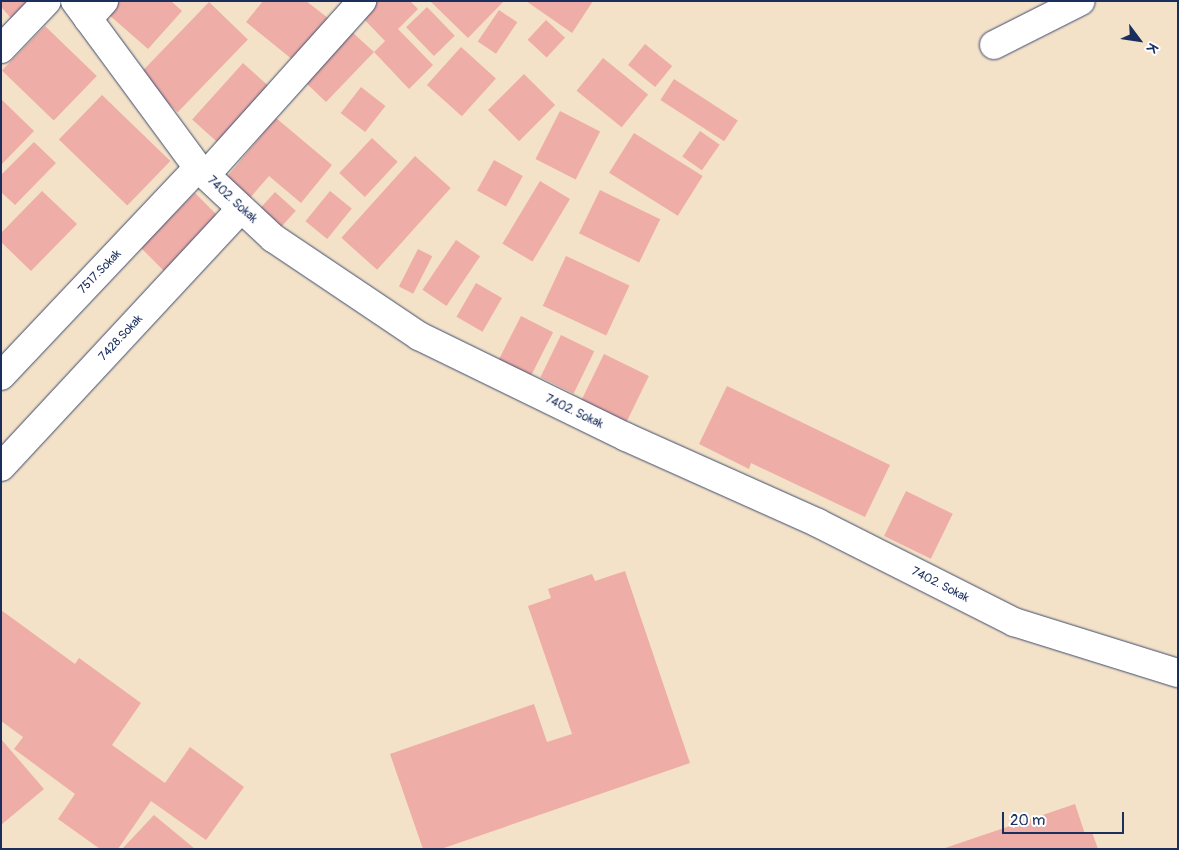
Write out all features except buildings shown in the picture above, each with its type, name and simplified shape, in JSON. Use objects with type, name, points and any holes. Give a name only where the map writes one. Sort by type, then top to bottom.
[{"type":"street","points":[[1,49],[48,1]]},
{"type":"street","name":"7517.Sokak","points":[[1,376],[202,172],[362,1]]},
{"type":"street","points":[[994,45],[1081,1]]},
{"type":"street","name":"7402. Sokak","points":[[89,7],[202,172],[273,238],[419,336],[626,437],[818,523],[1014,622],[1178,672]]},
{"type":"street","name":"7428.Sokak","points":[[1,467],[242,209]]}]
